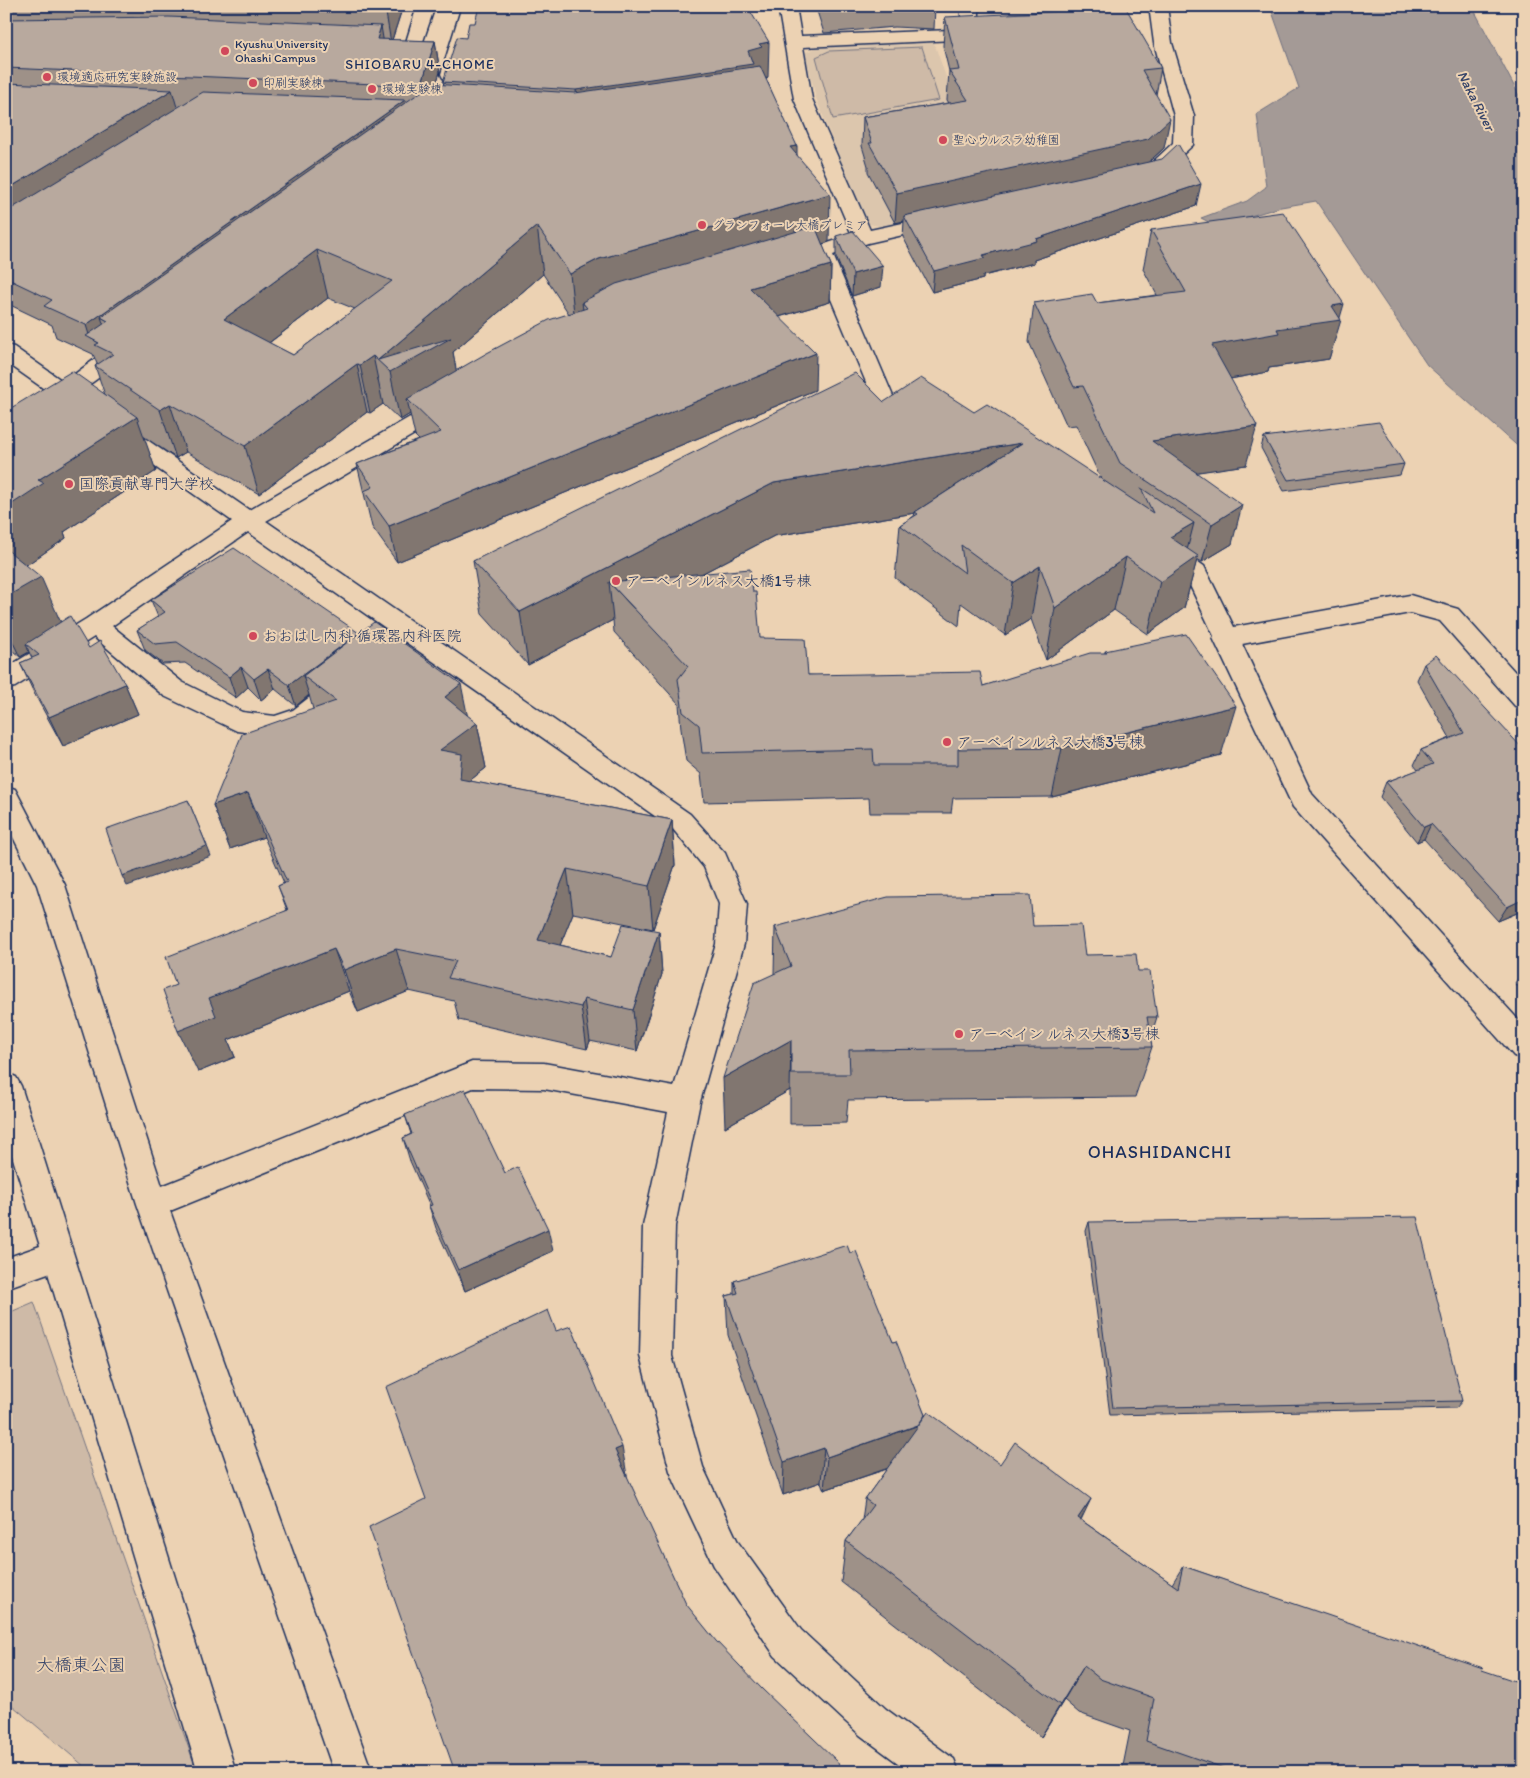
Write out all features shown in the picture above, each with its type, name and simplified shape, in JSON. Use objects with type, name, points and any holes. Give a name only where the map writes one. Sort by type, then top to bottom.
[{"type":"street","points":[[365,48],[394,50],[414,46],[426,6]]},
{"type":"street","points":[[446,88],[471,6]]},
{"type":"street","points":[[787,6],[793,42],[794,100],[864,238]]},
{"type":"street","points":[[793,42],[955,35],[970,27],[970,6]]},
{"type":"street","points":[[1131,178],[1150,174],[1183,145],[1184,116],[1163,43],[1158,6]]},
{"type":"street","points":[[767,269],[822,253],[864,238],[959,217]]},
{"type":"street","points":[[822,253],[889,413],[934,427]]},
{"type":"street","points":[[64,392],[145,334]]},
{"type":"street","points":[[6,352],[247,522],[402,640],[681,822],[715,861],[733,904],[730,944],[685,1102],[659,1226],[656,1356],[687,1471],[726,1554],[788,1643],[873,1722],[941,1772]]},
{"type":"street","points":[[6,680],[95,625],[247,522],[459,398]]},
{"type":"street","points":[[1146,538],[1196,572],[1225,638],[1302,800],[1524,1047]]},
{"type":"street","points":[[1225,638],[1410,604],[1450,615],[1524,699]]},
{"type":"street","points":[[95,625],[173,689],[237,721],[276,726],[302,717],[363,670]]},
{"type":"street","points":[[6,796],[51,885],[152,1204],[352,1772]]},
{"type":"street","points":[[152,1204],[472,1075],[544,1076],[685,1102]]},
{"type":"street","points":[[6,1086],[217,1772]]},
{"type":"street","points":[[6,1273],[57,1255]]},
{"type":"shaded area","name":"聖心ウルスラ幼稚園","points":[[933,40],[952,94],[1077,182],[883,227],[865,223],[816,98],[805,53],[817,47]]},
{"type":"green space","points":[[922,47],[939,100],[833,119],[816,57],[829,51]]},
{"type":"green space","name":"大橋東公園","points":[[34,1302],[197,1772],[91,1772],[6,1700],[6,1314]]},
{"type":"water","name":"Naka River","points":[[1270,6],[1472,6],[1524,105],[1524,452],[1427,365],[1316,201],[1281,207],[1216,226],[1201,218],[1247,201],[1266,187],[1257,114],[1299,88]]},
{"type":"building","points":[[237,6],[388,6],[386,13]]},
{"type":"building","points":[[479,6],[747,6],[769,42],[759,44],[762,47],[748,51],[753,64],[576,90],[443,82],[457,37],[466,38],[469,23],[475,23]]},
{"type":"building","points":[[1126,8],[1161,68],[1142,70],[1170,119],[1148,139],[897,193],[869,143],[872,143],[863,117],[968,100],[949,71],[959,70],[945,17]]},
{"type":"building","points":[[169,17],[381,26],[377,39],[435,41],[421,86],[6,68],[6,19]]},
{"type":"building","points":[[760,66],[797,146],[790,147],[830,194],[599,259],[570,274],[537,226],[378,360],[451,338],[390,372],[373,356],[360,365],[357,364],[245,446],[170,404],[160,410],[95,366],[113,354],[95,345],[99,343],[86,336],[108,321],[101,317],[432,84],[575,93]],"holes":[[[317,250],[392,281],[293,355],[224,319]]]},
{"type":"building","points":[[6,83],[172,90],[6,190]]},
{"type":"building","points":[[203,92],[405,100],[86,325],[44,306],[52,300],[6,278],[6,212]]},
{"type":"building","points":[[1178,144],[1201,184],[1036,239],[1037,241],[983,255],[985,258],[934,271],[904,216],[1162,159]]},
{"type":"building","points":[[1283,212],[1344,304],[1332,306],[1341,320],[1277,329],[1279,333],[1212,345],[1257,426],[1152,441],[1242,505],[1212,524],[1120,463],[1083,386],[1074,387],[1034,303],[1092,294],[1097,303],[1186,292],[1151,230]]},
{"type":"building","points":[[815,226],[831,265],[750,288],[816,353],[389,526],[364,491],[373,487],[357,464],[441,432],[407,399],[549,320],[587,308],[582,302],[616,284]]},
{"type":"building","points":[[853,231],[883,266],[853,274],[836,236]]},
{"type":"building","points":[[72,371],[137,417],[38,480],[44,483],[6,508],[6,411]]},
{"type":"building","points":[[855,373],[884,402],[921,378],[974,412],[987,404],[1153,513],[1141,488],[1194,523],[1170,537],[1198,556],[1161,582],[1126,557],[1055,608],[1040,566],[1013,583],[961,545],[965,573],[900,525],[918,514],[915,512],[1022,443],[774,483],[520,612],[473,561]]},
{"type":"building","points":[[1379,422],[1404,464],[1288,480],[1264,437]]},
{"type":"building","name":"おおはし内科 循環器内科医院","points":[[234,548],[359,633],[289,685],[268,669],[254,679],[241,667],[229,677],[177,642],[155,644],[137,630],[165,612],[151,600]]},
{"type":"building","points":[[6,549],[41,577],[6,597]]},
{"type":"building","points":[[750,569],[753,592],[756,592],[760,638],[805,639],[808,675],[980,672],[983,686],[1090,653],[1107,653],[1105,651],[1186,634],[1236,706],[1062,748],[958,749],[958,765],[874,765],[873,749],[702,753],[699,725],[683,712],[678,679],[688,666],[609,582]]},
{"type":"building","points":[[70,616],[89,648],[100,641],[125,684],[49,717],[20,663],[39,655],[26,644]]},
{"type":"building","points":[[374,622],[461,684],[445,697],[477,723],[440,750],[462,754],[460,779],[672,820],[649,886],[567,869],[538,940],[611,957],[623,924],[659,931],[633,1010],[584,999],[581,1007],[448,978],[456,961],[396,949],[344,970],[334,949],[209,998],[216,1016],[178,1031],[163,990],[176,985],[166,957],[288,910],[278,886],[287,882],[248,793],[213,805],[242,734],[336,701],[303,676]]},
{"type":"building","points":[[1436,655],[1524,750],[1524,899],[1507,907],[1431,824],[1424,827],[1386,782],[1433,764],[1421,750],[1464,733],[1424,664]]},
{"type":"building","points":[[188,800],[207,846],[122,876],[106,829]]},
{"type":"building","points":[[1030,895],[1033,926],[1081,925],[1085,955],[1136,954],[1138,971],[1150,971],[1157,1017],[1147,1017],[1152,1047],[849,1050],[850,1074],[791,1074],[791,1040],[723,1078],[754,983],[791,966],[775,927],[888,897]]},
{"type":"building","points":[[465,1089],[505,1173],[518,1167],[548,1229],[458,1270],[429,1206],[432,1205],[403,1138],[412,1134],[405,1115]]},
{"type":"building","points":[[1417,1217],[1462,1401],[1113,1408],[1089,1222]]},
{"type":"building","points":[[847,1245],[850,1253],[856,1251],[893,1342],[896,1341],[925,1415],[918,1425],[827,1457],[824,1448],[784,1462],[726,1296],[738,1293],[734,1281]]},
{"type":"building","points":[[548,1310],[556,1331],[571,1326],[622,1447],[615,1450],[686,1604],[716,1641],[762,1689],[838,1762],[842,1772],[455,1772],[369,1527],[426,1499],[386,1387]]},
{"type":"building","points":[[928,1412],[1000,1464],[1015,1442],[1091,1499],[1078,1518],[1178,1588],[1183,1566],[1483,1668],[1482,1670],[1524,1684],[1524,1772],[1235,1772],[1146,1741],[1154,1698],[1100,1679],[1084,1666],[1060,1705],[846,1541],[873,1505],[865,1499]]},
{"type":"place","name":"Kyushu University Ohashi Campus","points":[[225,51]]},
{"type":"place","name":"環境適応研究実験施設","points":[[47,77]]},
{"type":"place","name":"印刷実験棟","points":[[253,83]]},
{"type":"place","name":"環境実験棟","points":[[372,89]]},
{"type":"place","name":"聖心ウルスラ幼稚園","points":[[943,140]]},
{"type":"place","name":"グランフォーレ大橋プレミア","points":[[702,225]]},
{"type":"place","name":"国際貢献専門大学校","points":[[69,484]]},
{"type":"place","name":"アーベインルネス大橋1号棟","points":[[616,581]]},
{"type":"place","name":"おおはし内科 循環器内科医院","points":[[253,636]]},
{"type":"place","name":"アーベインルネス大橋3号棟","points":[[947,742]]},
{"type":"place","name":"アーベイン ルネス大橋3号棟","points":[[959,1034]]},
{"type":"district","name":"SHIOBARU 4-CHOME","points":[[420,64]]},
{"type":"district","name":"OHASHIDANCHI","points":[[1160,1152]]}]
